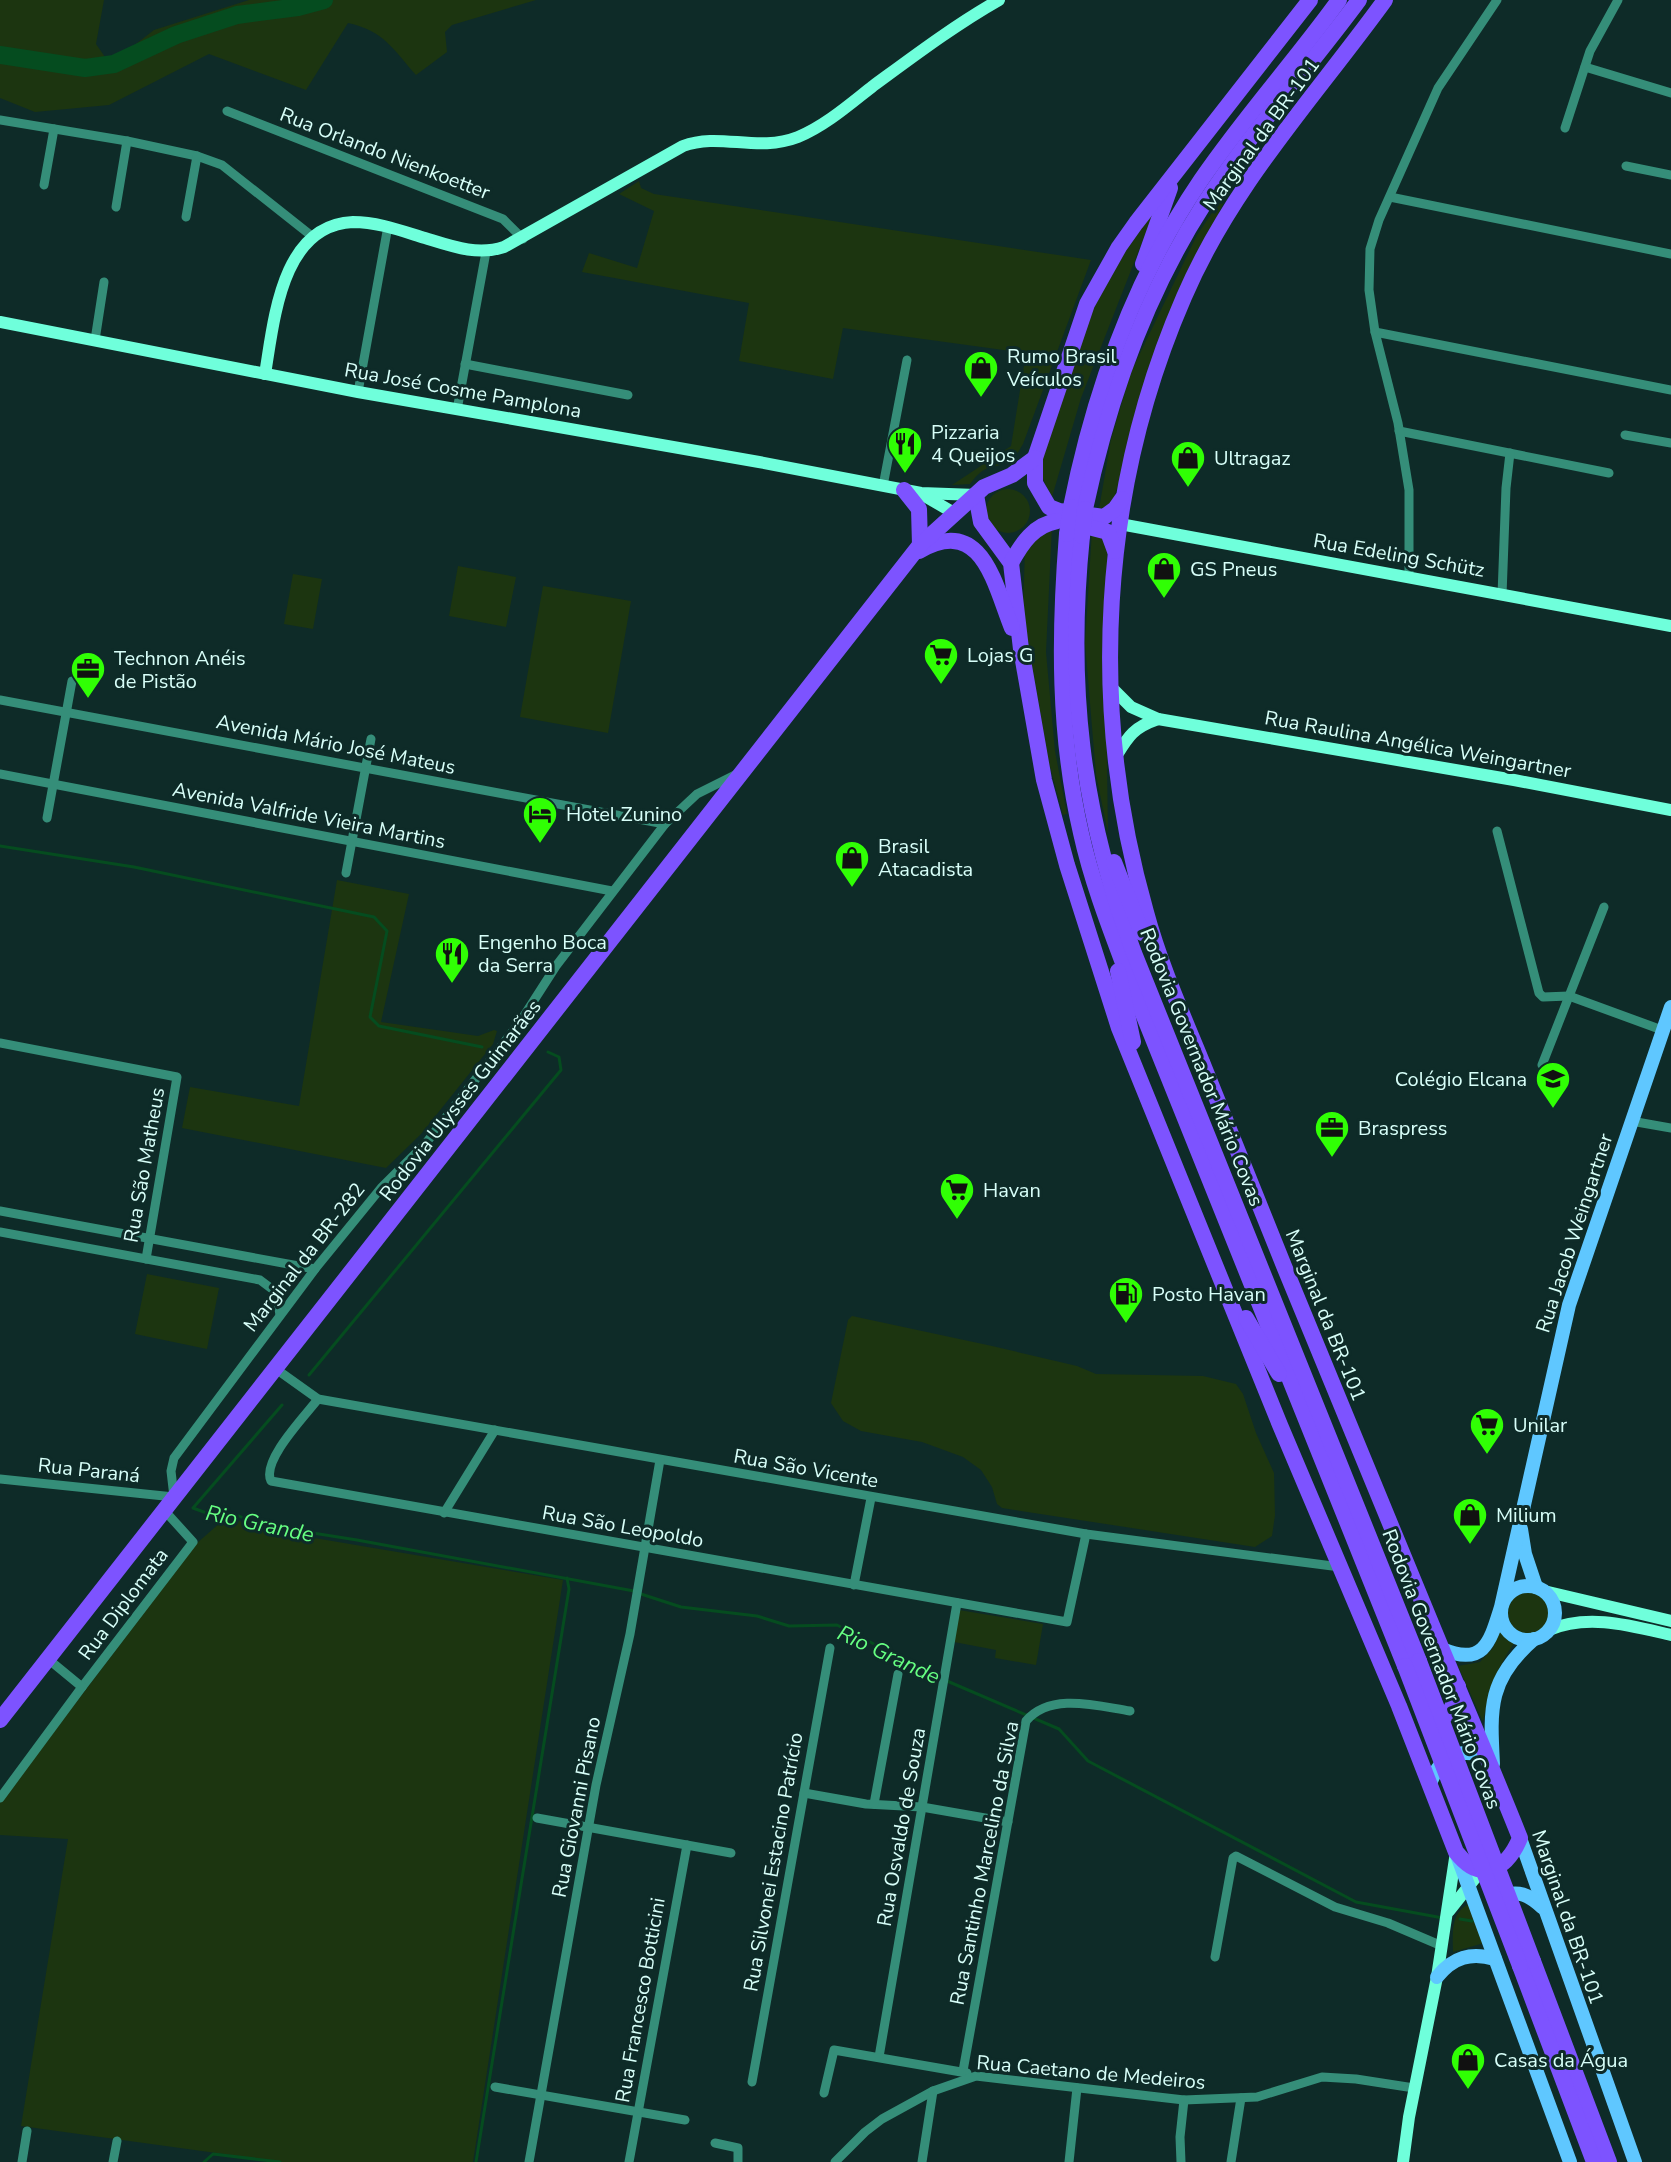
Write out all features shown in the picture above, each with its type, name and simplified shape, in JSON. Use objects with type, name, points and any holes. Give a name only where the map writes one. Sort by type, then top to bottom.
[{"type":"highway","name":"Marginal da BR-101","points":[[1035,458],[1087,304],[1119,247],[1310,0]]},
{"type":"highway","name":"Rodovia Governador Mário Covas","points":[[1078,508],[1085,441],[1102,384],[1152,264],[1186,204],[1221,153],[1339,0]]},
{"type":"highway","name":"Rodovia Governador Mário Covas","points":[[1359,0],[1203,205],[1155,294],[1122,371],[1069,530],[1060,630],[1063,706],[1081,831],[1106,919],[1308,1423],[1412,1664]]},
{"type":"highway","name":"Marginal da BR-101","points":[[1385,0],[1236,197],[1186,291],[1143,409],[1123,497],[1110,611],[1110,686],[1115,759],[1137,880],[1156,946],[1520,1838]]},
{"type":"highway","points":[[1203,205],[1295,116]]},
{"type":"highway","points":[[1102,384],[1178,168]]},
{"type":"highway","points":[[1035,458],[1035,483],[1049,507],[1104,517],[1115,509],[1123,497]]},
{"type":"highway","name":"Rodovia Ulysses Guimarães","points":[[0,1720],[917,549],[954,513],[994,481],[1021,470],[1035,458]]},
{"type":"highway","points":[[1002,479],[1021,483],[1043,515],[1069,530]]},
{"type":"highway","points":[[912,491],[919,509],[917,549],[943,540],[961,542],[977,552],[992,576],[1021,649]]},
{"type":"highway","points":[[976,495],[981,522],[1011,563],[1021,649],[1055,823],[1119,1028],[1399,1706],[1456,1852],[1470,1867],[1480,1872],[1498,1866],[1507,1859],[1520,1838]]},
{"type":"highway","points":[[954,513],[986,530]]},
{"type":"highway","points":[[1011,563],[1023,542],[1040,526],[1108,532],[1115,552]]},
{"type":"highway","name":"Rodovia Governador Mário Covas","points":[[1069,530],[1076,607],[1075,657],[1080,737],[1093,813],[1113,892],[1527,1963],[1609,2162]]},
{"type":"highway","points":[[1093,813],[1152,957],[1182,1014]]},
{"type":"highway","points":[[1106,919],[1142,1083]]},
{"type":"highway","points":[[1219,1272],[1308,1423]]},
{"type":"highway","points":[[1399,1706],[1413,1719],[1425,1723],[1437,1721],[1449,1715],[1458,1686]]},
{"type":"highway","name":"Rodovia Governador Mário Covas","points":[[1527,1963],[1591,2162]]},
{"type":"main road","points":[[265,374],[281,289],[289,270],[313,237],[327,228],[344,223],[388,226],[454,246],[486,252],[523,239],[554,217],[683,146],[708,140],[771,144],[806,133],[943,35],[999,0]]},
{"type":"main road","name":"Rua José Cosme Pamplona","points":[[0,322],[358,392],[883,486],[976,495]]},
{"type":"main road","name":"Rua José Cosme Pamplona","points":[[912,491],[954,513]]},
{"type":"main road","name":"Rua Edeling Schütz","points":[[1120,524],[1671,626]]},
{"type":"main road","name":"Rua Raulina Angélica Weingartner","points":[[1110,686],[1131,707],[1158,719],[1671,810]]},
{"type":"main road","points":[[1115,759],[1131,732],[1140,725],[1158,719]]},
{"type":"main road","name":"Rua Jacob Weingartner","points":[[1442,1649],[1467,1656],[1482,1650],[1492,1636],[1569,1305],[1671,1007]]},
{"type":"main road","name":"Rua Jacob Weingartner","points":[[1519,1523],[1525,1554],[1540,1589]]},
{"type":"main road","points":[[1534,1639],[1516,1637],[1503,1625],[1501,1607],[1510,1592],[1527,1585],[1671,1621]]},
{"type":"main road","points":[[1540,1589],[1554,1605],[1555,1614],[1549,1630]]},
{"type":"main road","points":[[1430,1784],[1439,1765],[1448,1758],[1468,1752],[1491,1763],[1490,1723],[1498,1683],[1505,1667],[1534,1639],[1570,1623],[1595,1622],[1671,1635]]},
{"type":"main road","name":"Marginal da BR-101","points":[[1520,1838],[1635,2162]]},
{"type":"main road","points":[[1456,1852],[1570,2162]]},
{"type":"main road","points":[[1403,2162],[1456,1852]]},
{"type":"main road","points":[[1447,1913],[1480,1872]]},
{"type":"main road","points":[[1487,1937],[1487,1913],[1494,1900],[1504,1894],[1519,1892],[1530,1896],[1545,1910]]},
{"type":"main road","points":[[1437,1977],[1456,1959],[1469,1955],[1495,1959]]},
{"type":"street","points":[[1409,577],[1409,490],[1399,431],[1375,332],[1369,290],[1369,259],[1374,234],[1438,88],[1497,0]]},
{"type":"street","points":[[1565,128],[1596,39],[1618,0]]},
{"type":"street","points":[[1585,67],[1671,93]]},
{"type":"street","name":"Rua Orlando Nienkoetter","points":[[227,111],[503,219],[523,239]]},
{"type":"street","points":[[0,120],[127,141],[197,156],[222,165],[313,237]]},
{"type":"street","points":[[44,185],[54,129]]},
{"type":"street","points":[[116,207],[127,141]]},
{"type":"street","points":[[186,217],[197,156]]},
{"type":"street","points":[[1626,166],[1671,175]]},
{"type":"street","points":[[1390,197],[1671,254]]},
{"type":"street","points":[[358,392],[388,226]]},
{"type":"street","points":[[457,410],[486,252]]},
{"type":"street","points":[[95,340],[104,282]]},
{"type":"street","points":[[1375,332],[1671,390]]},
{"type":"street","points":[[883,486],[907,360]]},
{"type":"street","points":[[465,364],[628,395]]},
{"type":"street","points":[[1399,431],[1609,473]]},
{"type":"street","points":[[1625,435],[1671,443]]},
{"type":"street","points":[[1502,595],[1510,453]]},
{"type":"street","points":[[47,818],[72,681]]},
{"type":"street","name":"Avenida Mário José Mateus","points":[[0,700],[665,824]]},
{"type":"street","points":[[346,873],[371,739]]},
{"type":"street","name":"Marginal da BR-282","points":[[169,1504],[174,1458],[315,1269],[381,1188],[426,1143],[520,1022],[556,966],[665,824],[697,794],[745,770]]},
{"type":"street","name":"Avenida Valfride Vieira Martins","points":[[0,774],[612,891]]},
{"type":"street","points":[[1497,831],[1539,993],[1543,997],[1569,996],[1662,1030]]},
{"type":"street","points":[[1542,1065],[1604,907]]},
{"type":"street","name":"Rua São Matheus","points":[[0,1043],[177,1077],[146,1259]]},
{"type":"street","points":[[1631,1121],[1671,1128]]},
{"type":"street","points":[[0,1211],[315,1269]]},
{"type":"street","points":[[0,1232],[260,1280],[276,1292],[280,1315]]},
{"type":"street","name":"Rua São Vicente","points":[[276,1369],[318,1399],[1086,1534],[1340,1567]]},
{"type":"street","name":"Rua São Leopoldo","points":[[318,1399],[273,1457],[269,1470],[271,1481],[1067,1622],[1086,1534]]},
{"type":"street","points":[[444,1513],[495,1430]]},
{"type":"street","name":"Rua Giovanni Pisano","points":[[529,2162],[589,1827],[636,1604],[660,1460]]},
{"type":"street","name":"Rua Paraná","points":[[0,1479],[169,1504]]},
{"type":"street","points":[[854,1585],[871,1498]]},
{"type":"street","name":"Rua Diplomata","points":[[0,1798],[193,1542],[169,1504]]},
{"type":"street","name":"Rua Osvaldo de Souza","points":[[879,2057],[957,1603]]},
{"type":"street","name":"Rua Silvonei Estacino Patrício","points":[[752,2082],[830,1648]]},
{"type":"street","points":[[48,1659],[82,1687]]},
{"type":"street","points":[[874,1804],[898,1674]]},
{"type":"street","name":"Rua Santinho Marcelino da Silva","points":[[963,2071],[1026,1721],[1034,1712],[1047,1706],[1071,1704],[1130,1711]]},
{"type":"street","points":[[804,1793],[874,1804],[922,1807],[1008,1822]]},
{"type":"street","points":[[537,1818],[731,1853]]},
{"type":"street","name":"Rua Francesco Botticini","points":[[629,2162],[687,1845]]},
{"type":"street","points":[[1215,1957],[1233,1858],[1236,1856],[1335,1907],[1388,1923],[1442,1946]]},
{"type":"street","points":[[824,2093],[834,2050],[963,2071],[976,2076]]},
{"type":"street","name":"Rua Caetano de Medeiros","points":[[835,2162],[865,2132],[933,2091],[976,2076],[1184,2100],[1264,2096],[1322,2077],[1414,2088]]},
{"type":"street","points":[[495,2087],[685,2120]]},
{"type":"street","points":[[1069,2162],[1077,2088]]},
{"type":"street","points":[[922,2162],[933,2091]]},
{"type":"street","points":[[1231,2162],[1241,2098]]},
{"type":"street","points":[[1181,2162],[1184,2100]]},
{"type":"street","points":[[22,2162],[27,2131]]},
{"type":"street","points":[[113,2162],[117,2141]]},
{"type":"street","points":[[715,2143],[738,2148],[738,2162]]},
{"type":"green space","points":[[0,0],[104,0],[96,44],[105,57],[119,57],[154,30],[249,0],[536,0],[452,25],[445,32],[447,52],[416,75],[379,36],[348,23],[306,90],[209,54],[109,105],[35,112],[0,98]]},
{"type":"green space","points":[[1235,179],[1166,323],[1112,505],[1099,509],[1111,439],[1131,372],[1197,235]]},
{"type":"green space","points":[[639,181],[641,188],[654,194],[1091,260],[1018,453],[1012,459],[981,472],[970,484],[952,485],[1011,446],[1026,353],[843,328],[833,379],[739,361],[749,303],[582,272],[589,253],[637,268],[654,211],[619,194]]},
{"type":"green space","points":[[1155,209],[1081,398],[1052,497],[1037,459],[1085,323],[1124,254]]},
{"type":"green space","points":[[1008,489],[1024,495],[1030,511],[1024,527],[1008,533],[992,527],[986,511],[992,495]]},
{"type":"green space","points":[[1052,526],[1046,652],[1055,751],[1067,814],[1063,815],[1049,763],[1023,612],[1025,548]]},
{"type":"green space","points":[[1092,530],[1108,534],[1105,623],[1108,833],[1096,775],[1085,643]]},
{"type":"green space","points":[[458,566],[516,577],[506,627],[449,616]]},
{"type":"green space","points":[[293,574],[322,579],[313,629],[284,624]]},
{"type":"green space","points":[[543,586],[631,601],[608,733],[520,717]]},
{"type":"green space","points":[[337,880],[409,894],[381,1022],[478,1036],[494,1030],[497,1031],[493,1044],[421,1134],[386,1168],[182,1128],[190,1087],[299,1106]]},
{"type":"green space","points":[[147,1274],[219,1288],[207,1349],[135,1334]]},
{"type":"green space","points":[[852,1316],[1077,1366],[1096,1374],[1203,1376],[1236,1384],[1243,1394],[1274,1473],[1272,1536],[1255,1547],[1002,1508],[997,1504],[992,1487],[981,1470],[963,1457],[922,1442],[861,1431],[843,1421],[831,1403],[848,1320]]},
{"type":"green space","points":[[238,1520],[255,1528],[563,1580],[473,2162],[282,2162],[21,2126],[68,1839],[0,1835],[0,1803],[196,1544],[221,1522]]},
{"type":"green space","points":[[1529,1592],[1544,1598],[1550,1613],[1544,1628],[1529,1634],[1514,1628],[1508,1613],[1514,1598]]},
{"type":"green space","points":[[959,1610],[1043,1624],[1036,1665],[995,1658],[996,1650],[954,1642]]},
{"type":"green space","points":[[1500,1631],[1515,1642],[1494,1680],[1483,1722],[1458,1666],[1480,1662],[1493,1648]]},
{"type":"green space","points":[[1469,1904],[1484,1943],[1453,1952],[1456,1918]]},
{"type":"waterway","points":[[0,55],[85,68],[114,64],[176,35],[237,15],[298,7],[324,0]]},
{"type":"waterway","points":[[0,846],[134,867],[374,917],[387,931],[370,1017],[379,1026],[482,1047]]},
{"type":"waterway","points":[[309,1375],[561,1070],[559,1057],[548,1052]]},
{"type":"waterway","name":"Rio Grande","points":[[282,1405],[193,1508],[220,1518],[239,1516],[256,1524],[634,1591]]},
{"type":"waterway","points":[[476,2162],[569,1589],[567,1578]]},
{"type":"waterway","name":"Rio Grande","points":[[641,1594],[681,1607],[757,1616],[789,1626],[837,1625],[940,1678]]},
{"type":"waterway","name":"Rio Grande","points":[[947,1681],[1059,1729],[1088,1761],[1356,1902],[1443,1918]]},
{"type":"waterway","name":"Rio Grande","points":[[1460,1919],[1472,1921]]},
{"type":"waterway","points":[[204,2162],[213,2154],[280,2162]]},
{"type":"place","name":"Rumo Brasil Veículos","points":[[981,399]]},
{"type":"place","name":"Pizzaria 4 Queijos","points":[[905,475]]},
{"type":"place","name":"Ultragaz","points":[[1188,489]]},
{"type":"place","name":"GS Pneus","points":[[1164,600]]},
{"type":"place","name":"Lojas G","points":[[941,686]]},
{"type":"place","name":"Technon Anéis de Pistão","points":[[88,700]]},
{"type":"place","name":"Hotel Zunino","points":[[540,845]]},
{"type":"place","name":"Brasil Atacadista","points":[[852,889]]},
{"type":"place","name":"Engenho Boca da Serra","points":[[452,985]]},
{"type":"place","name":"Colégio Elcana","points":[[1553,1110]]},
{"type":"place","name":"Braspress","points":[[1332,1159]]},
{"type":"place","name":"Havan","points":[[957,1221]]},
{"type":"place","name":"Posto Havan","points":[[1126,1325]]},
{"type":"place","name":"Unilar","points":[[1487,1456]]},
{"type":"place","name":"Milium","points":[[1470,1546]]},
{"type":"place","name":"Casas da Água","points":[[1468,2091]]}]
